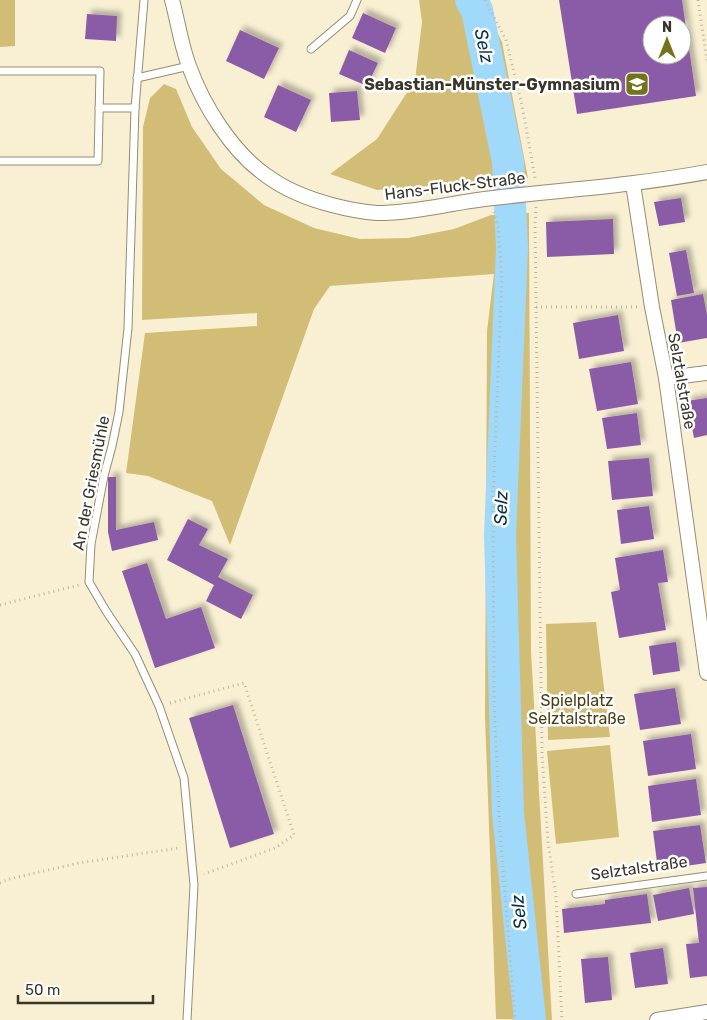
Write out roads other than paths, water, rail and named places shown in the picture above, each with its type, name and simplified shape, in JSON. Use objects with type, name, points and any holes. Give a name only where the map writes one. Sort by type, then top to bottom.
[{"type":"street","name":"Hans-Fluck-Straße","points":[[172,0],[189,66],[202,96],[219,125],[238,150],[266,175],[289,189],[321,202],[352,210],[375,213],[423,209],[489,198],[633,184],[707,172]]},
{"type":"street","name":"Selztalstraße","points":[[633,184],[652,307],[666,378],[707,673]]},
{"type":"street","points":[[666,378],[707,374]]},
{"type":"street","points":[[657,1020],[707,1012]]},
{"type":"lane","name":"An der Griesmühle","points":[[144,0],[137,78],[128,328],[119,412],[104,476],[92,544],[89,582],[135,654],[159,706],[184,778],[193,878],[187,1020]]},
{"type":"lane","points":[[311,49],[350,16],[357,0]]},
{"type":"lane","points":[[137,78],[189,66]]},
{"type":"lane","points":[[0,71],[100,71],[98,161],[0,161]]},
{"type":"lane","points":[[99,108],[136,108]]},
{"type":"lane","name":"Selztalstraße","points":[[576,894],[707,876]]},
{"type":"waterway","name":"Selz","points":[[471,0],[477,10],[508,162],[512,248],[500,535],[508,814],[530,1020]]},
{"type":"place","name":"Sebastian-Münster-Gymnasium","points":[[637,84]]},
{"type":"park label","name":"Spielplatz Selztalstraße","points":[[577,709]]}]
